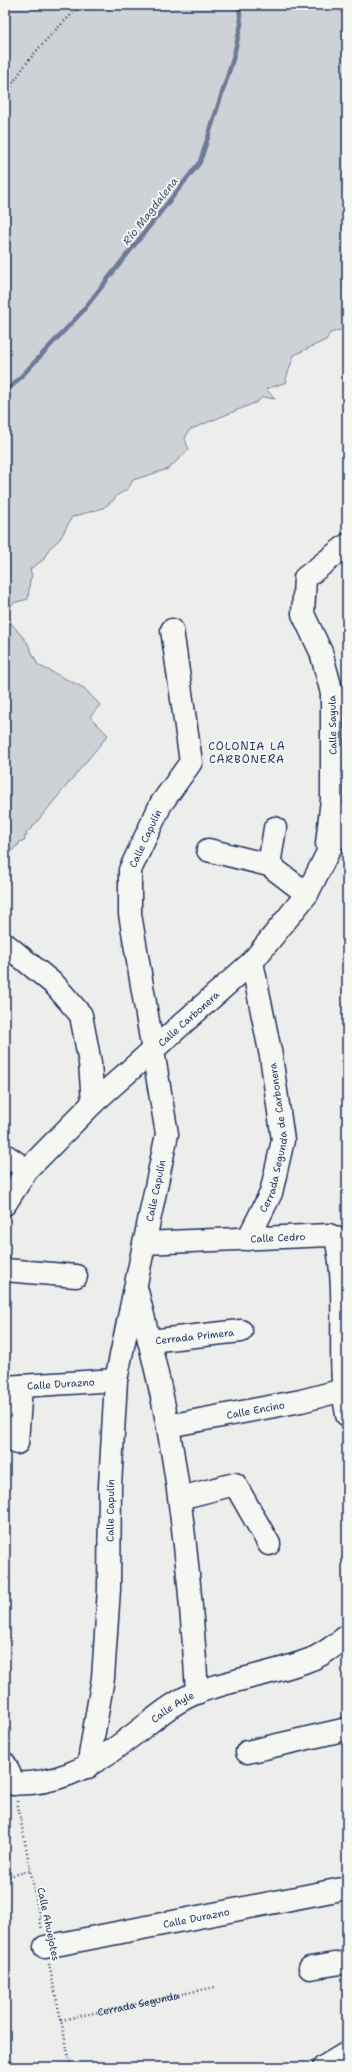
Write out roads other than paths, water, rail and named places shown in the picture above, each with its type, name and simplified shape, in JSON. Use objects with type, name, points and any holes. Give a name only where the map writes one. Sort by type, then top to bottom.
[{"type":"street","name":"Calle Sayula","points":[[326,858],[332,799],[332,693],[321,652],[303,614],[305,578],[347,545]]},
{"type":"street","name":"Calle Capulín","points":[[88,1767],[102,1678],[109,1589],[110,1486],[116,1380],[167,1134],[130,914],[130,870],[161,804],[191,762],[172,630]]},
{"type":"street","name":"Calle Carbonera","points":[[5,1204],[27,1170],[93,1103],[252,962],[307,894],[347,814]]},
{"type":"street","points":[[269,865],[275,828]]},
{"type":"street","points":[[208,850],[269,865],[307,894]]},
{"type":"street","points":[[5,944],[55,986],[81,1014],[90,1063],[93,1103]]},
{"type":"street","name":"Cerrada Segunda de Carbonera","points":[[248,1239],[271,1193],[283,1140],[271,1056],[252,962]]},
{"type":"street","points":[[5,1155],[27,1170]]},
{"type":"street","name":"Calle Cedro","points":[[144,1243],[329,1235],[336,1238],[345,1311]]},
{"type":"street","points":[[5,1270],[76,1276]]},
{"type":"street","points":[[136,1285],[168,1426],[180,1498],[193,1607],[197,1693]]},
{"type":"street","points":[[345,1311],[345,1390],[347,1415]]},
{"type":"street","name":"Cerrada Primera","points":[[149,1341],[241,1331]]},
{"type":"street","name":"Calle Durazno","points":[[13,1386],[116,1380]]},
{"type":"street","points":[[13,1386],[18,1443]]},
{"type":"street","name":"Calle Encino","points":[[168,1426],[250,1412],[345,1390]]},
{"type":"street","points":[[180,1498],[235,1484],[269,1544]]},
{"type":"street","name":"Calle Ayle","points":[[10,1784],[66,1776],[88,1767],[125,1742],[161,1712],[197,1693],[310,1660],[329,1650],[347,1636]]},
{"type":"street","points":[[247,1752],[347,1730]]},
{"type":"street","points":[[5,1764],[10,1784]]},
{"type":"street","name":"Calle Durazno","points":[[46,1947],[347,1888]]},
{"type":"street","points":[[310,1968],[347,1962]]},
{"type":"street","points":[[324,2067],[347,2053]]},
{"type":"waterway","name":"Río Magdalena","points":[[5,391],[14,384],[81,313],[200,162],[233,59],[241,24],[239,5]]},
{"type":"district","name":"COLONIA LA CARBONERA","points":[[247,752]]}]
